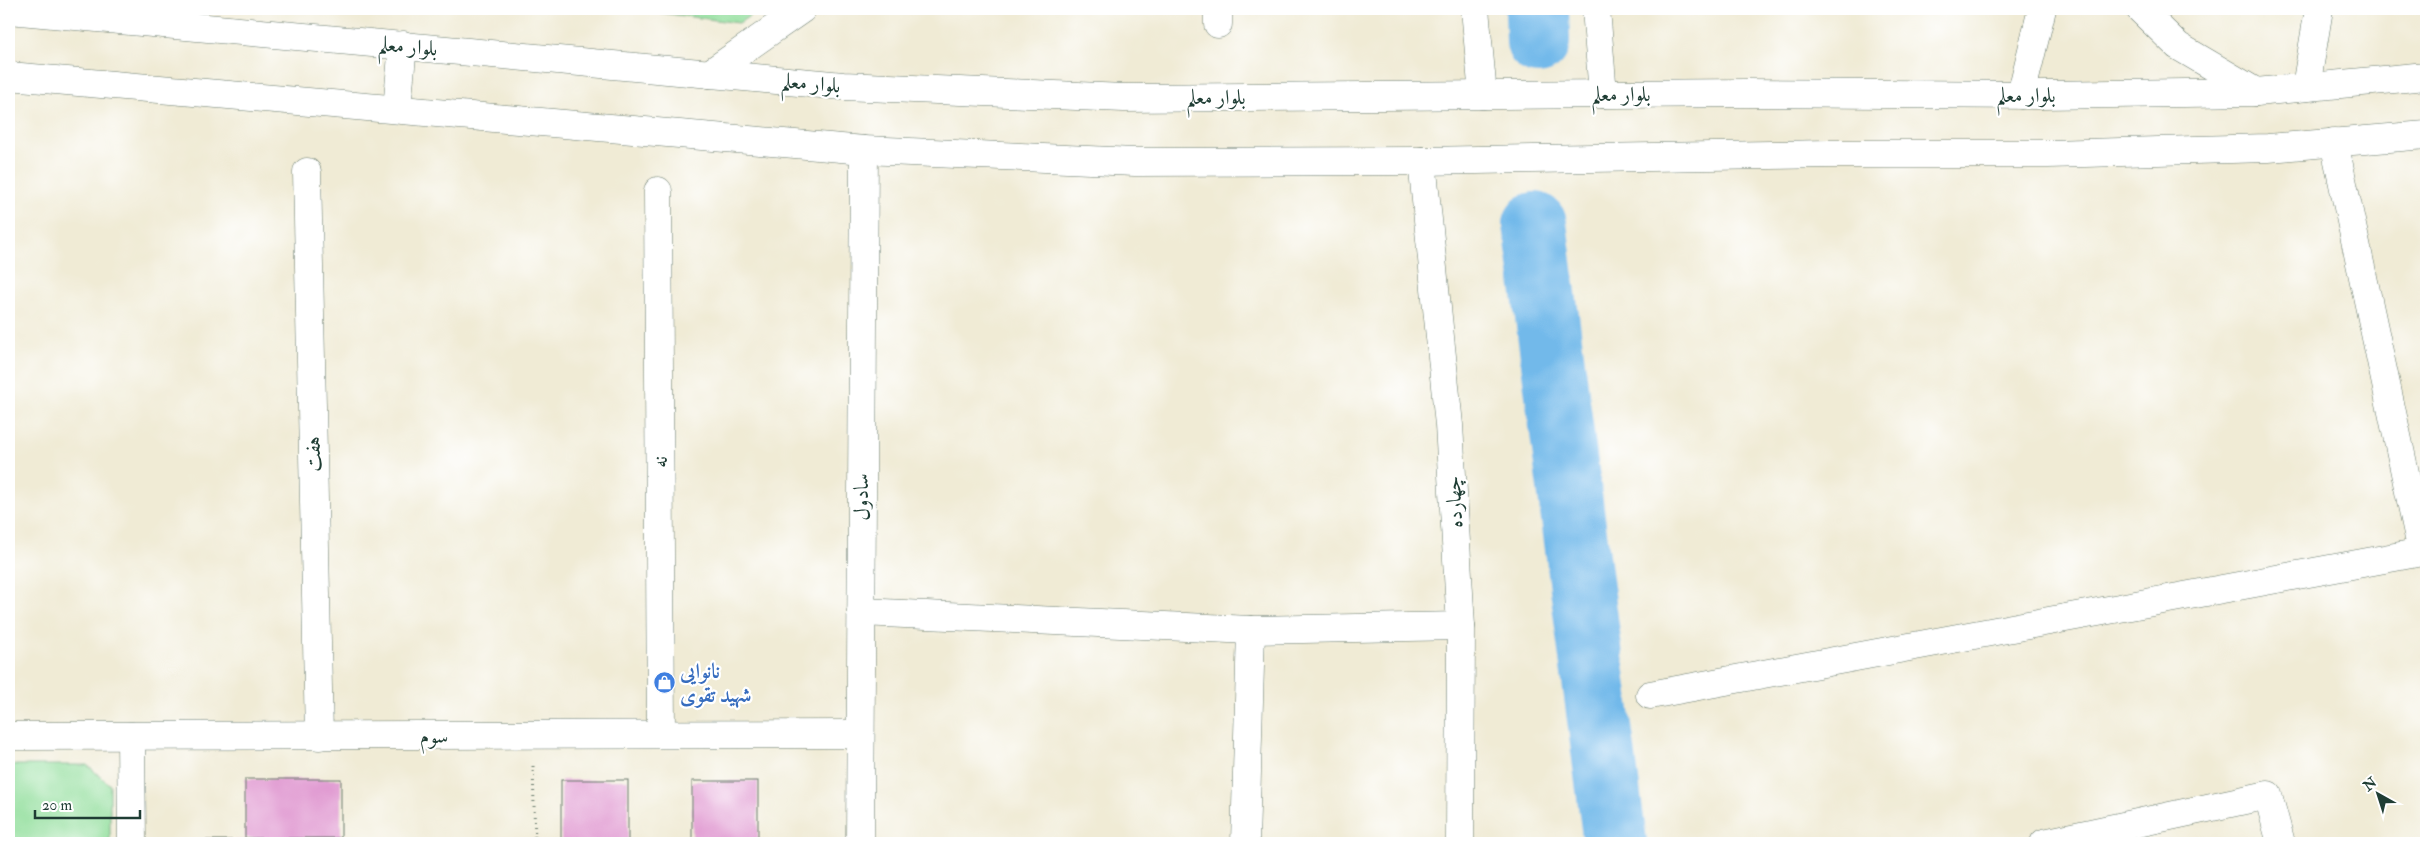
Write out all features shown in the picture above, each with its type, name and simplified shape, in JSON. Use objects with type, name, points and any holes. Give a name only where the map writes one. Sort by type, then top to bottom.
[{"type":"street","points":[[709,74],[802,9]]},
{"type":"street","points":[[1475,9],[1483,95]]},
{"type":"street","points":[[1596,9],[1603,94]]},
{"type":"street","points":[[2021,95],[2042,9]]},
{"type":"street","points":[[2140,9],[2178,46],[2256,92]]},
{"type":"street","points":[[2306,87],[2319,9]]},
{"type":"street","name":"بلوار معلم","points":[[9,10],[108,14],[403,46],[843,86],[1124,98],[1603,94],[2021,95],[2256,92],[2426,76]]},
{"type":"street","points":[[398,109],[403,46]]},
{"type":"street","points":[[9,76],[864,150],[1134,162],[1422,162],[1829,154],[2048,154],[2268,148],[2426,135]]},
{"type":"street","points":[[1650,695],[2422,552],[2334,142]]},
{"type":"street","name":"سادول","points":[[860,843],[864,150]]},
{"type":"street","name":"چهارده","points":[[1422,162],[1449,425],[1461,626],[1460,843]]},
{"type":"street","name":"هفت","points":[[307,172],[319,736]]},
{"type":"street","name":"نه","points":[[658,191],[661,734]]},
{"type":"street","points":[[861,612],[1251,630],[1461,626]]},
{"type":"street","points":[[1244,843],[1251,630]]},
{"type":"street","name":"سوم","points":[[9,736],[860,734]]},
{"type":"street","points":[[131,736],[132,843]]},
{"type":"street","points":[[2044,843],[2268,795],[2281,843]]},
{"type":"path","points":[[532,736],[534,843]]},
{"type":"green space","points":[[630,9],[760,9],[739,23]]},
{"type":"green space","points":[[9,765],[87,765],[110,785],[110,843],[9,843]]},
{"type":"building","points":[[245,779],[341,779],[341,838],[245,838]]},
{"type":"building","points":[[561,780],[628,780],[628,843],[561,843]]},
{"type":"building","points":[[692,781],[758,781],[758,843],[692,843]]},
{"type":"building","points":[[187,840],[251,840],[251,843],[187,843]]},
{"type":"waterway","points":[[1537,9],[1538,42]]},
{"type":"waterway","points":[[1535,224],[1615,843]]},
{"type":"place","name":"نانوایی شهید تقوی","points":[[664,683]]}]
